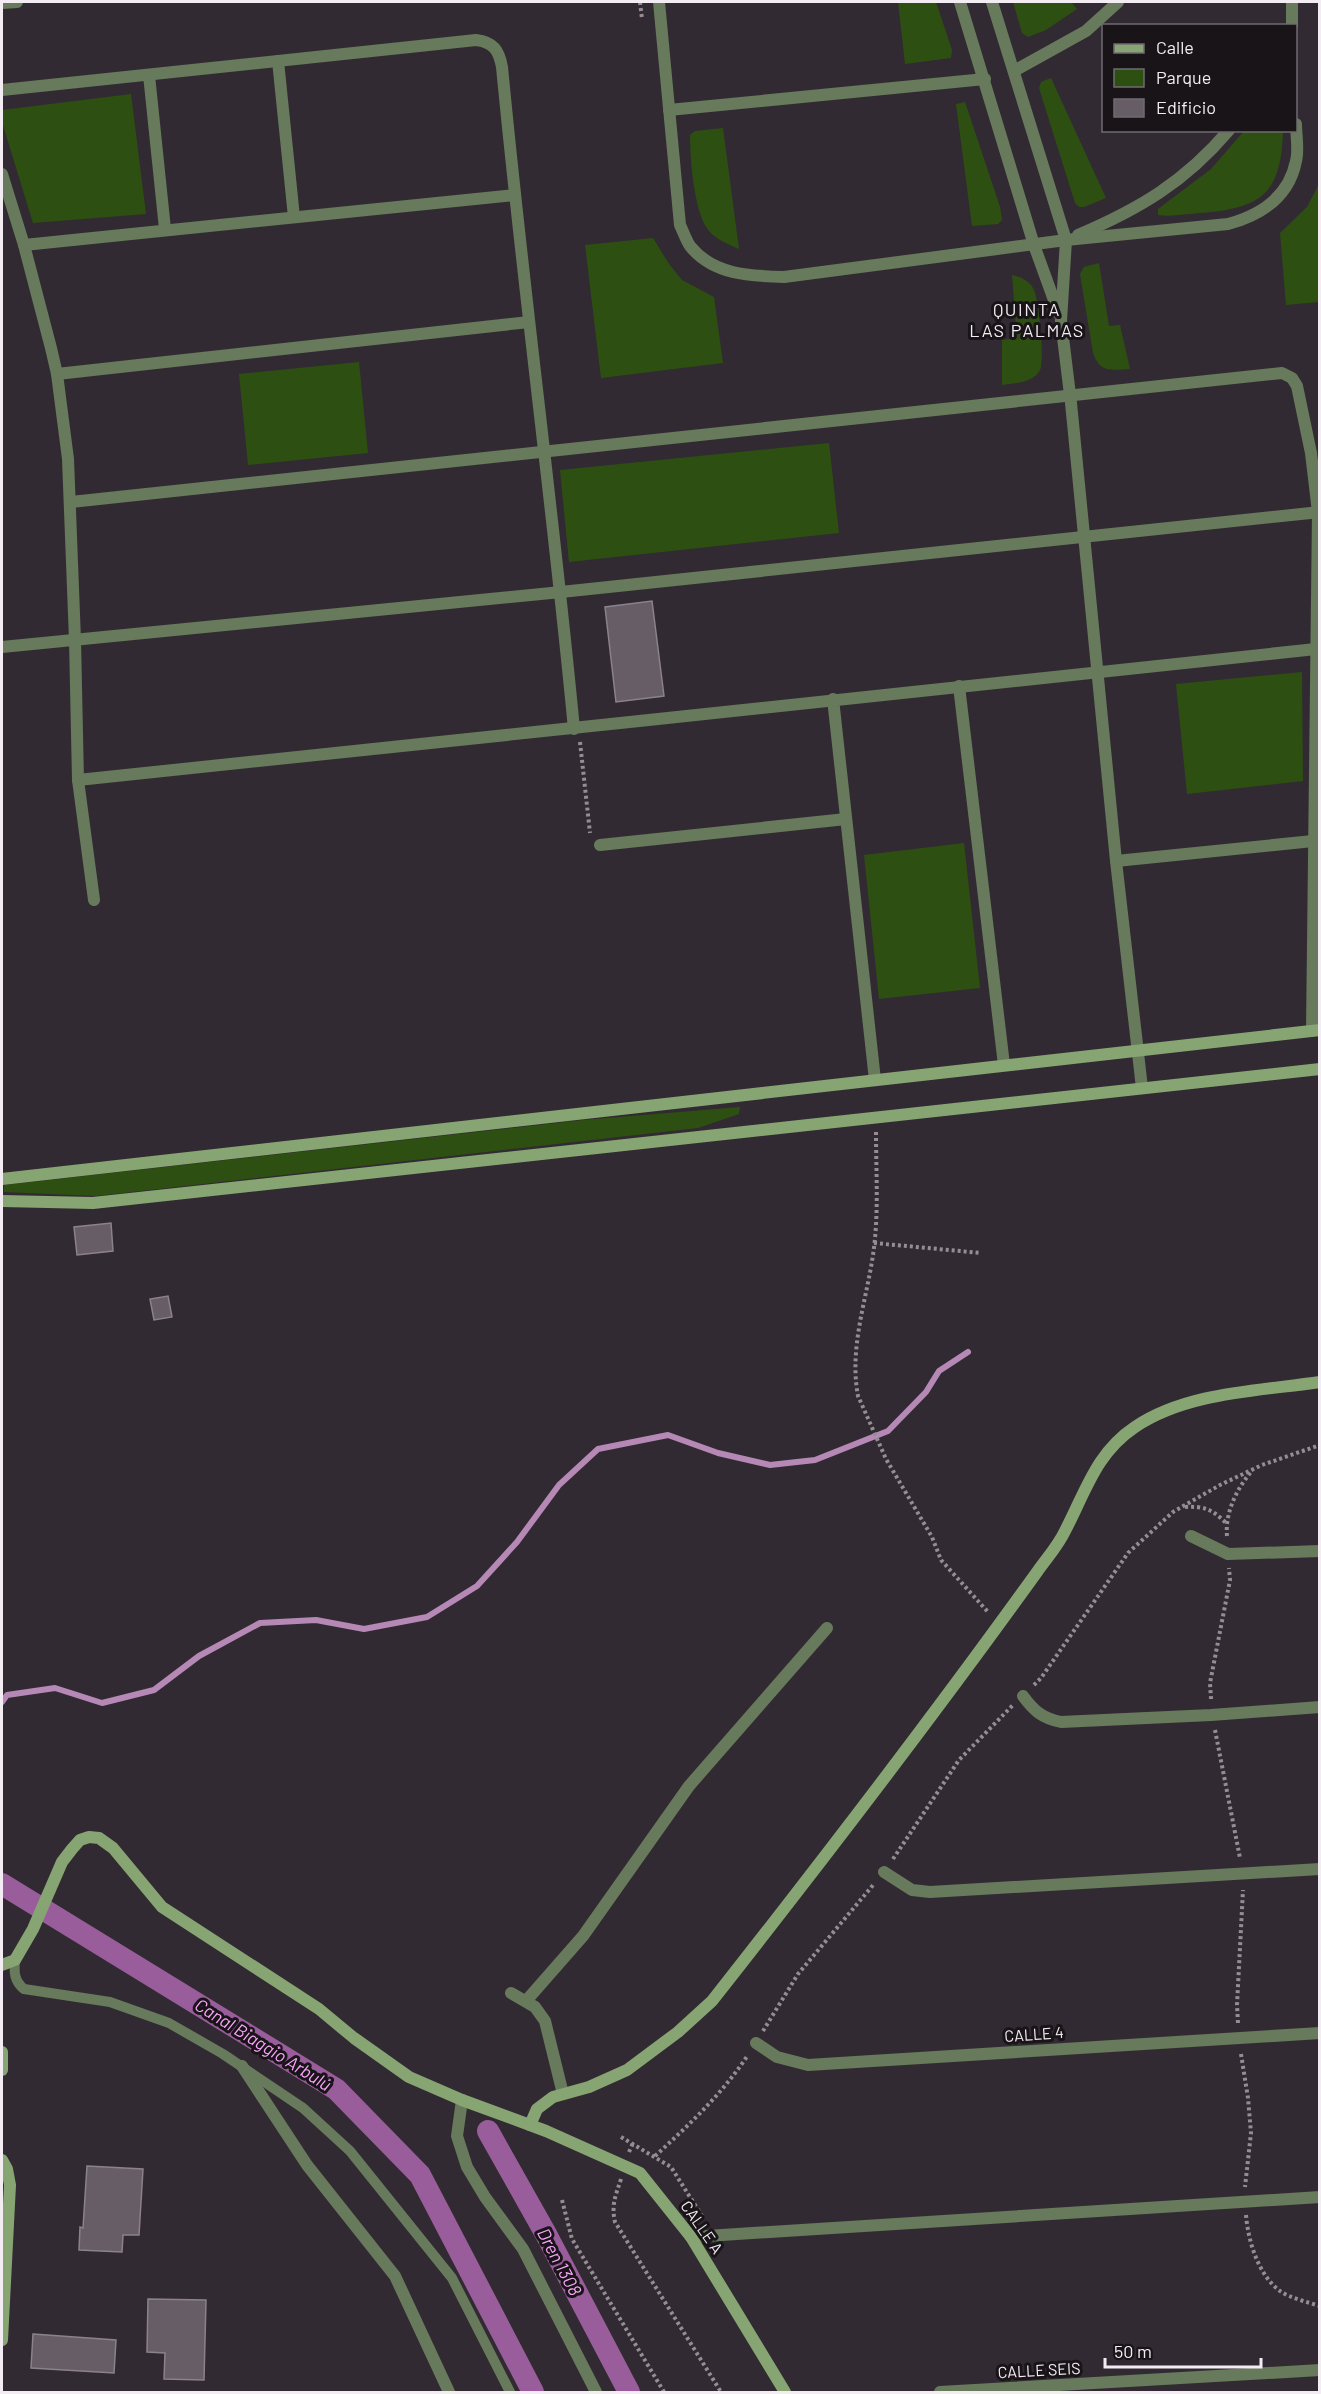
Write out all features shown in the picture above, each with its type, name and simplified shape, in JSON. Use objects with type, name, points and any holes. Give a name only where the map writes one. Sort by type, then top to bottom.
[{"type":"street","points":[[2,3],[17,2]]},
{"type":"street","points":[[659,2],[680,225],[690,246],[709,263],[729,272],[749,276],[784,277],[1066,240],[1228,224],[1264,211],[1289,182],[1297,160],[1296,132]]},
{"type":"street","points":[[960,2],[1034,245],[1061,321]]},
{"type":"street","points":[[992,2],[1066,240],[1061,321],[1071,396],[1096,672],[1142,1088]]},
{"type":"street","points":[[1014,71],[1086,31],[1118,2]]},
{"type":"street","points":[[2,90],[476,40],[491,44],[500,55],[502,67],[514,195],[576,729]]},
{"type":"street","points":[[278,61],[294,217]]},
{"type":"street","points":[[149,75],[165,229]]},
{"type":"street","points":[[669,110],[985,80]]},
{"type":"street","points":[[1066,240],[1120,218],[1161,194],[1190,171],[1227,132]]},
{"type":"street","points":[[2,174],[24,245],[57,374],[68,459],[78,780],[94,900]]},
{"type":"street","points":[[24,245],[514,195]]},
{"type":"street","points":[[57,374],[529,322]]},
{"type":"street","points":[[2,1179],[1316,1030],[1313,841],[1319,512],[1311,453],[1297,386],[1287,375],[1282,373],[543,450],[71,502]]},
{"type":"street","points":[[2,647],[561,592],[1319,512]]},
{"type":"street","points":[[78,780],[1316,649]]},
{"type":"street","points":[[960,686],[1004,1065]]},
{"type":"street","points":[[833,699],[874,1080]]},
{"type":"street","points":[[600,845],[846,819]]},
{"type":"street","points":[[1116,861],[1313,841]]},
{"type":"street","points":[[2,1201],[93,1203],[1320,1069]]},
{"type":"street","points":[[530,2125],[537,2109],[553,2097],[589,2087],[627,2070],[678,2032],[712,2001],[933,1717],[1000,1624],[1065,1533],[1085,1488],[1111,1445],[1136,1426],[1190,1401],[1320,1382]]},
{"type":"street","points":[[1191,1536],[1228,1554],[1320,1551]]},
{"type":"street","points":[[526,2001],[584,1936],[689,1786],[827,1628]]},
{"type":"street","points":[[1023,1696],[1034,1712],[1046,1719],[1061,1722],[1320,1707]]},
{"type":"street","name":"CALLE A","points":[[15,1960],[33,1929],[62,1862],[80,1840],[89,1837],[99,1838],[113,1848],[162,1907],[319,2009],[354,2038],[409,2077],[462,2100],[546,2131],[640,2173],[691,2237],[785,2392]]},
{"type":"street","points":[[884,1872],[912,1890],[930,1892],[1320,1869]]},
{"type":"street","points":[[2,1965],[15,1960]]},
{"type":"street","points":[[511,1993],[535,2007],[545,2021],[563,2094]]},
{"type":"street","name":"CALLE 4","points":[[756,2043],[777,2057],[808,2065],[1320,2033]]},
{"type":"street","points":[[2,2052],[2,2070]]},
{"type":"street","points":[[242,2066],[308,2165],[395,2276],[449,2392]]},
{"type":"street","points":[[462,2100],[457,2136],[466,2167],[523,2249],[596,2392]]},
{"type":"street","points":[[2,2160],[7,2169],[10,2185],[2,2340]]},
{"type":"street","points":[[691,2237],[1320,2197]]},
{"type":"street","name":"CALLE SEIS","points":[[940,2392],[1320,2370]]},
{"type":"lane","points":[[15,1960],[15,1977],[24,1989],[110,2002],[170,2023],[242,2066],[303,2108],[350,2151],[452,2278],[510,2392]]},
{"type":"path","points":[[640,2],[643,25]]},
{"type":"path","points":[[576,729],[590,834]]},
{"type":"path","points":[[876,1117],[874,1243],[857,1340],[856,1385],[858,1396],[886,1459],[932,1537],[941,1560],[1000,1624]]},
{"type":"path","points":[[874,1243],[981,1253]]},
{"type":"path","points":[[655,2156],[698,2116],[736,2072],[798,1974],[884,1872],[959,1760],[1041,1678],[1128,1552],[1173,1512],[1253,1469],[1320,1445]]},
{"type":"path","points":[[1253,1469],[1240,1484],[1226,1524],[1230,1580],[1210,1683],[1211,1715],[1225,1774],[1242,1874],[1237,2005],[1251,2133],[1245,2170],[1245,2201],[1248,2237],[1260,2267],[1280,2291],[1320,2306]]},
{"type":"path","points":[[1182,1507],[1198,1506],[1215,1512],[1226,1524]]},
{"type":"path","points":[[621,2137],[671,2167],[702,2216]]},
{"type":"path","points":[[619,2186],[613,2197],[612,2211],[615,2222],[721,2392]]},
{"type":"path","points":[[562,2200],[572,2238],[664,2392]]},
{"type":"green space","points":[[898,2],[936,2],[952,50],[951,58],[905,64]]},
{"type":"green space","points":[[1013,2],[1071,2],[1077,9],[1046,30],[1028,37],[1022,33]]},
{"type":"green space","points":[[1051,78],[1106,198],[1084,207],[1079,207],[1075,203],[1039,88],[1041,82]]},
{"type":"green space","points":[[131,94],[146,214],[33,223],[2,122],[2,110]]},
{"type":"green space","points":[[965,102],[1000,207],[1002,220],[998,224],[972,226],[956,104]]},
{"type":"green space","points":[[723,128],[739,249],[719,240],[710,232],[700,213],[694,186],[690,135],[695,131]]},
{"type":"green space","points":[[1243,132],[1283,132],[1278,170],[1264,194],[1239,207],[1221,211],[1174,216],[1158,215],[1158,209],[1211,169]]},
{"type":"green space","points":[[1319,184],[1319,302],[1286,305],[1280,233],[1307,207]]},
{"type":"green space","points":[[653,238],[682,280],[714,297],[723,363],[601,378],[585,245]]},
{"type":"green space","points":[[1099,263],[1109,326],[1120,325],[1130,369],[1107,369],[1099,364],[1093,353],[1080,274],[1084,267]]},
{"type":"green space","points":[[1012,275],[1025,280],[1034,290],[1041,330],[1042,354],[1040,370],[1033,378],[1002,385],[1002,340],[1017,338]]},
{"type":"green space","points":[[359,362],[368,453],[248,465],[239,374]]},
{"type":"green space","points":[[829,443],[839,533],[569,562],[560,470]]},
{"type":"green space","points":[[1302,672],[1303,781],[1187,794],[1176,684]]},
{"type":"green space","points":[[964,843],[980,988],[879,999],[864,855]]},
{"type":"green space","points":[[740,1107],[739,1114],[698,1128],[96,1196],[4,1192],[4,1185],[583,1120]]},
{"type":"building","points":[[652,601],[664,696],[616,702],[605,607]]},
{"type":"building","points":[[111,1223],[113,1251],[77,1255],[74,1227]]},
{"type":"building","points":[[168,1296],[172,1317],[154,1320],[150,1299]]},
{"type":"building","points":[[87,2166],[143,2169],[139,2235],[123,2235],[122,2252],[79,2250],[80,2227],[83,2228]]},
{"type":"building","points":[[148,2299],[206,2300],[204,2380],[164,2379],[165,2353],[147,2352]]},
{"type":"building","points":[[33,2334],[116,2340],[114,2373],[31,2368]]},
{"type":"waterway","points":[[2,1702],[7,1695],[55,1688],[102,1703],[154,1690],[199,1656],[260,1623],[316,1620],[364,1629],[427,1617],[477,1586],[517,1542],[559,1485],[598,1449],[668,1435],[718,1453],[770,1465],[815,1460],[888,1431],[926,1392],[939,1371],[968,1352]]},
{"type":"waterway","name":"Canal Biaggio Arbulú","points":[[2,1884],[336,2089],[420,2175],[533,2392]]},
{"type":"waterway","name":"Dren 1308","points":[[488,2131],[547,2236],[629,2392]]},
{"type":"district","name":"QUINTA LAS PALMAS","points":[[1027,320]]}]
